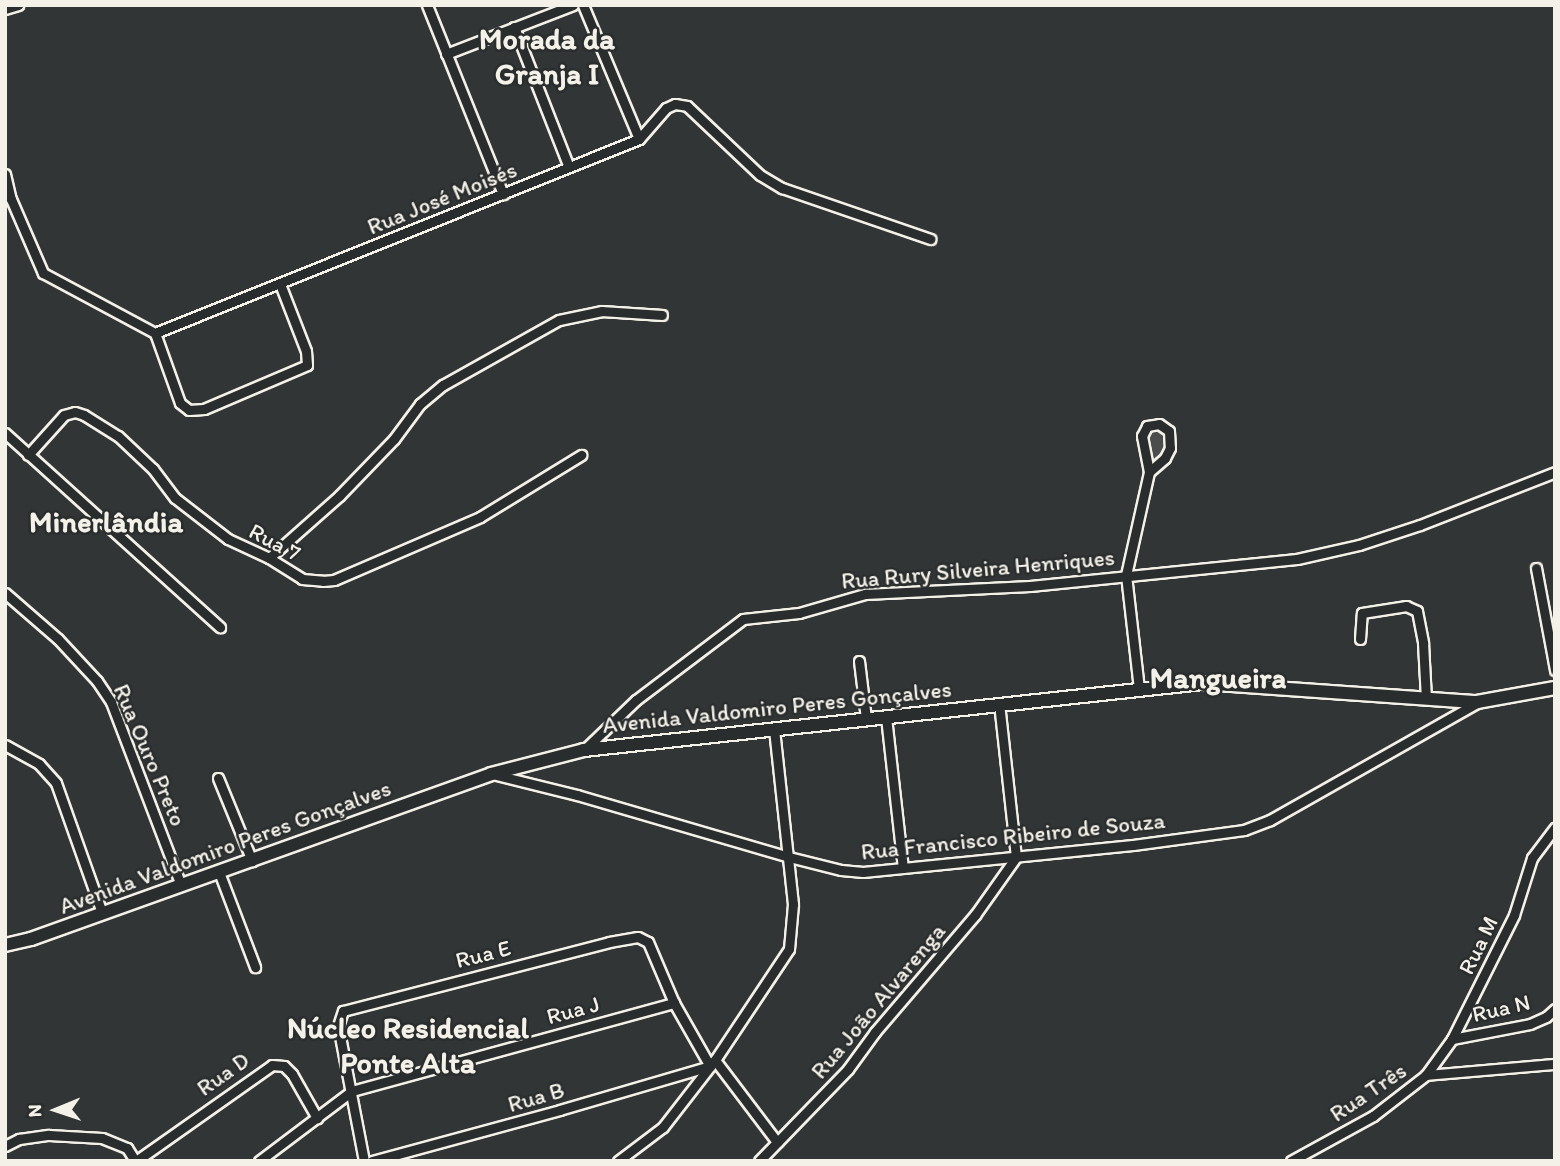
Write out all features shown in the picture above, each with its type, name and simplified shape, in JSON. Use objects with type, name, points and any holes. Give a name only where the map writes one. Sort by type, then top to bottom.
[{"type":"street","points":[[5,9],[18,5]]},
{"type":"street","points":[[427,5],[503,194]]},
{"type":"street","points":[[446,54],[573,5]]},
{"type":"street","points":[[583,5],[639,139]]},
{"type":"street","points":[[514,27],[569,167]]},
{"type":"street","name":"Rua José Moisés","points":[[155,333],[639,139],[669,106],[687,106],[760,175],[782,188],[930,239]]},
{"type":"street","points":[[5,174],[11,199],[43,274],[155,333],[180,403],[189,410],[204,409],[307,365],[306,351],[280,284]]},
{"type":"street","points":[[269,558],[339,495],[394,439],[420,404],[443,384],[559,320],[602,311],[662,315]]},
{"type":"street","name":"Rua 7","points":[[28,455],[64,415],[75,412],[84,415],[118,436],[153,469],[175,498],[228,539],[269,558],[302,579],[334,580],[480,517],[581,455]]},
{"type":"street","points":[[1139,689],[1126,575],[1149,472],[1142,436],[1147,426],[1159,424],[1169,431],[1171,446],[1165,458],[1149,472]]},
{"type":"street","points":[[5,433],[220,627]]},
{"type":"street","name":"Rua Rury Silveira Henriques","points":[[584,750],[636,699],[743,619],[799,613],[865,594],[1030,586],[1297,559],[1359,545],[1420,525],[1555,471]]},
{"type":"street","points":[[1536,568],[1555,670]]},
{"type":"street","name":"Rua Ouro Preto","points":[[5,593],[58,639],[97,681],[111,702],[181,885]]},
{"type":"street","points":[[1360,639],[1362,612],[1406,606],[1417,611],[1423,643],[1426,699]]},
{"type":"street","points":[[859,662],[866,719]]},
{"type":"street","name":"Avenida Valdomiro Peres Gonçalves","points":[[5,945],[32,939],[491,774],[584,750],[1203,683],[1477,702],[1555,688]]},
{"type":"street","name":"Rua Francisco Ribeiro de Souza","points":[[491,774],[789,857],[841,870],[863,872],[1244,830],[1316,796],[1477,702]]},
{"type":"street","points":[[999,703],[1016,857]]},
{"type":"street","points":[[886,717],[903,868]]},
{"type":"street","points":[[618,1161],[663,1127],[712,1063],[789,948],[793,916],[789,857],[774,728]]},
{"type":"street","points":[[5,745],[39,764],[56,783],[102,913]]},
{"type":"street","points":[[528,764],[530,784]]},
{"type":"street","points":[[218,778],[252,861]]},
{"type":"street","name":"Rua M","points":[[1426,1075],[1452,1039],[1514,915],[1532,858],[1542,840],[1555,828]]},
{"type":"street","name":"Rua João Alvarenga","points":[[759,1161],[848,1069],[875,1032],[975,915],[1016,857]]},
{"type":"street","points":[[219,872],[255,967]]},
{"type":"street","name":"Rua E","points":[[364,1161],[338,1026],[341,1013],[347,1008],[638,937],[652,948],[674,1003],[712,1063],[777,1142]]},
{"type":"street","name":"Rua J","points":[[259,1161],[352,1091],[674,1003]]},
{"type":"street","name":"Rua N","points":[[1452,1039],[1530,1024],[1546,1017],[1555,1009]]},
{"type":"street","name":"Rua B","points":[[372,1161],[712,1063]]},
{"type":"street","name":"Rua D","points":[[136,1161],[258,1072],[276,1064],[284,1066],[292,1074],[317,1118]]},
{"type":"street","name":"Rua Três","points":[[1291,1161],[1373,1116],[1426,1075],[1555,1065]]},
{"type":"street","points":[[5,1146],[19,1139],[49,1135],[102,1138],[127,1148],[136,1161]]},
{"type":"shaded area","points":[[1158,429],[1167,437],[1165,453],[1150,467],[1145,440],[1151,430]]},
{"type":"district","name":"Morada da Granja I","points":[[547,56]]},
{"type":"district","name":"Minerlândia","points":[[106,522]]},
{"type":"district","name":"Mangueira","points":[[1218,678]]},
{"type":"district","name":"Núcleo Residencial Ponte Alta","points":[[408,1045]]}]
